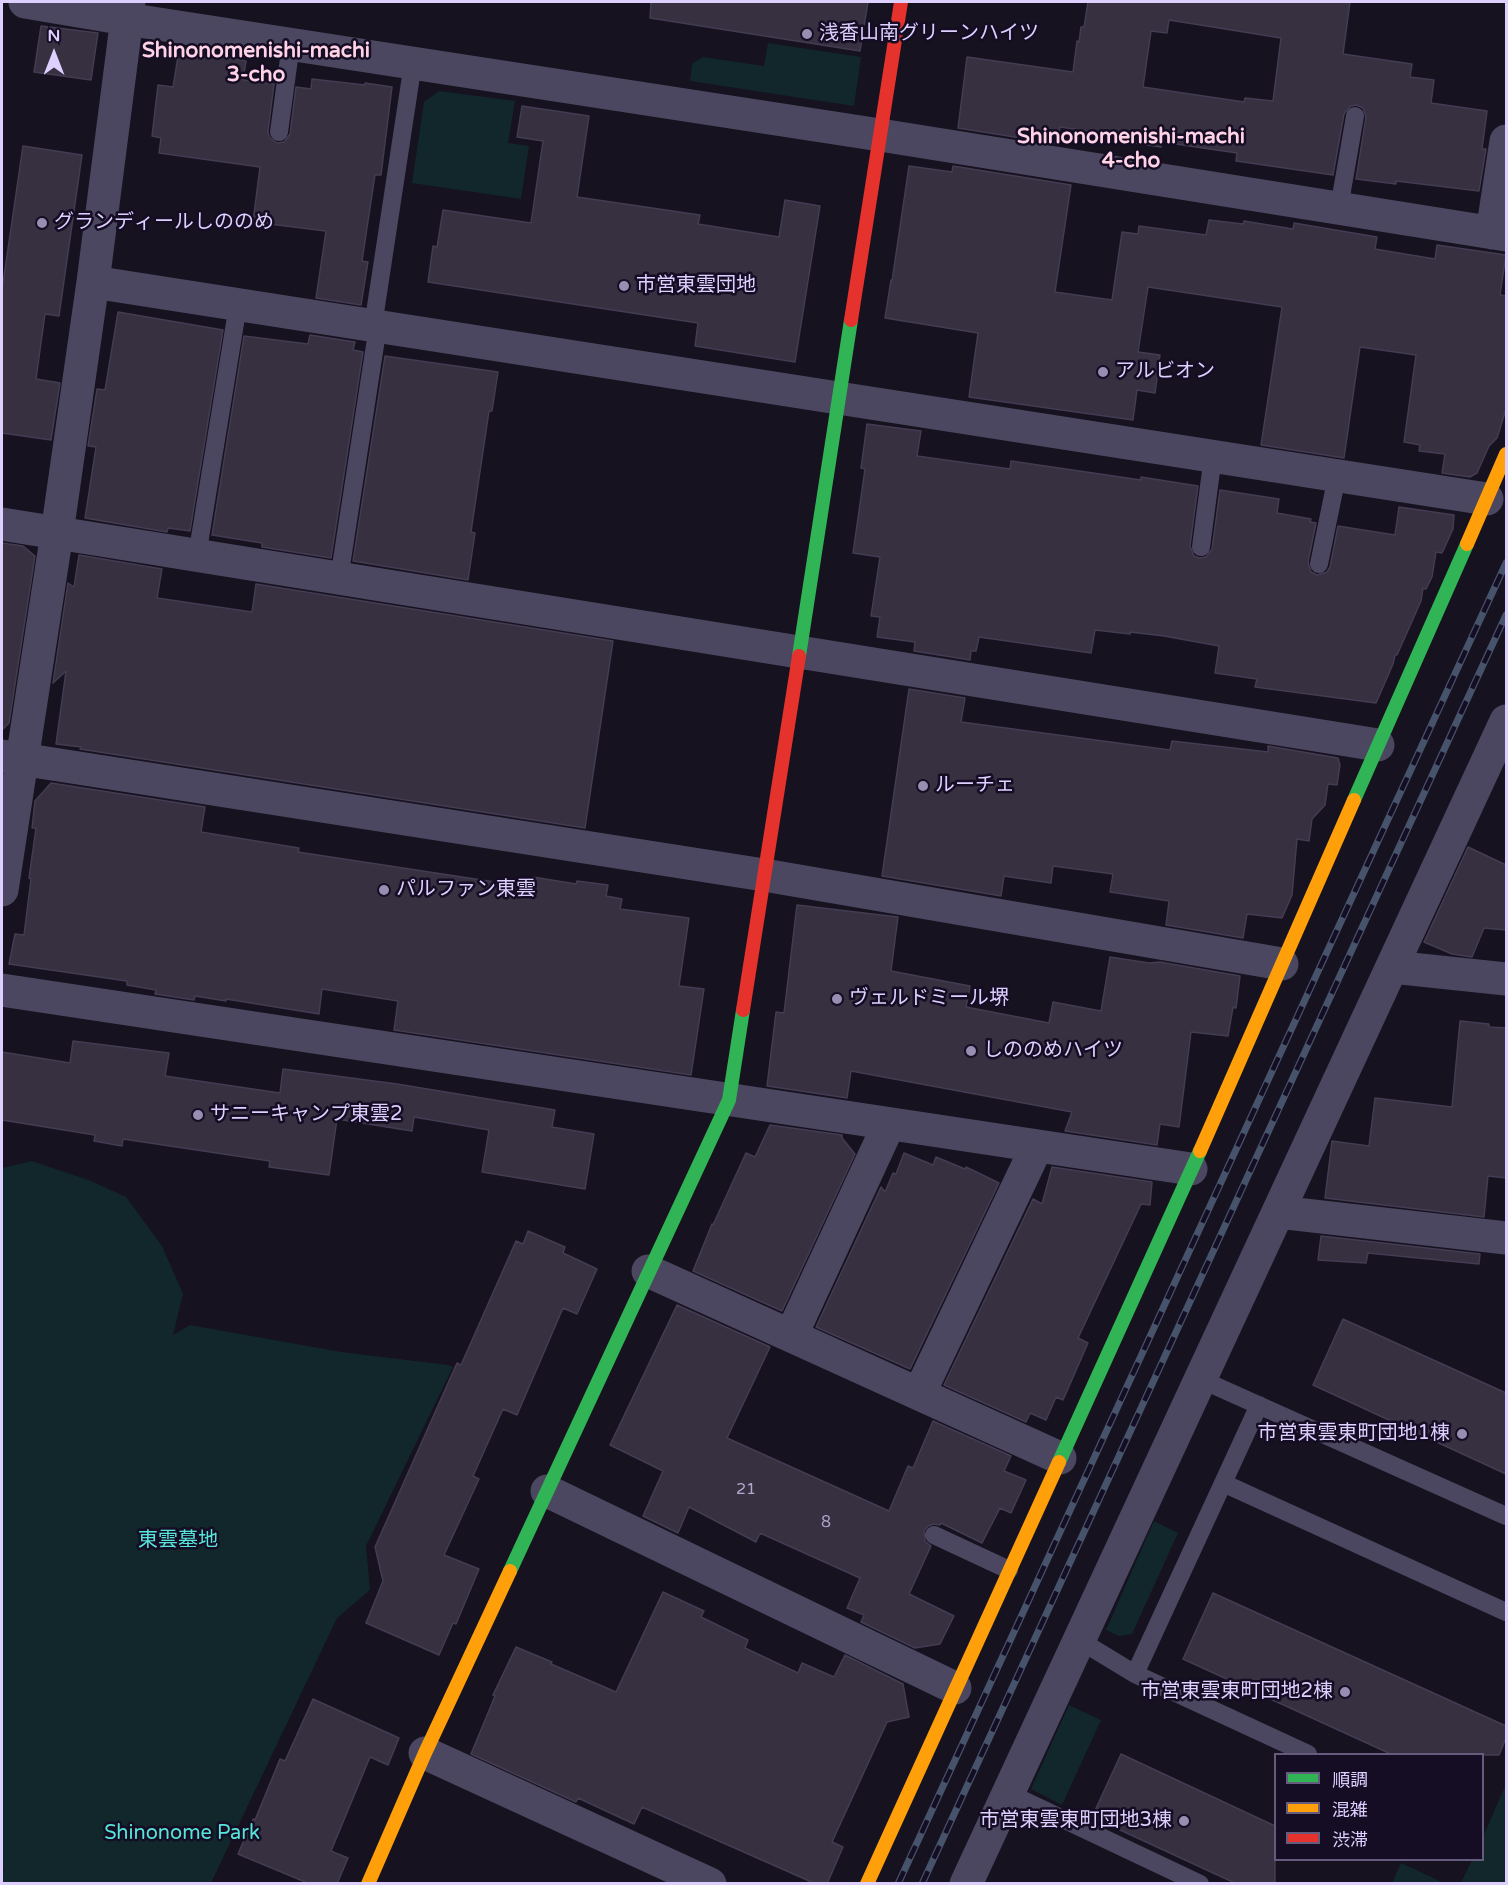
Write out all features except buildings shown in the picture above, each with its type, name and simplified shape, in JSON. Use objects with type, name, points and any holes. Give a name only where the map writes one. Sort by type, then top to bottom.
[{"type":"street","points":[[25,2],[128,10],[291,44],[1499,234],[1506,141]]},
{"type":"street","points":[[368,1884],[425,1753],[729,1100],[901,2]]},
{"type":"street","points":[[2,890],[12,757],[57,533],[93,282],[128,10]]},
{"type":"street","points":[[93,282],[1486,499]]},
{"type":"street","points":[[867,1884],[1191,1169],[1506,454]]},
{"type":"street","points":[[2,524],[1378,746]]},
{"type":"street","points":[[966,1884],[1504,730]]},
{"type":"street","points":[[12,757],[764,875],[1282,964]]},
{"type":"street","points":[[1392,967],[1506,979]]},
{"type":"street","points":[[2,990],[1191,1169]]},
{"type":"street","points":[[791,1336],[889,1124]]},
{"type":"street","points":[[919,1394],[1037,1146]]},
{"type":"street","points":[[1278,1212],[1506,1238]]},
{"type":"street","points":[[648,1271],[1060,1458]]},
{"type":"street","points":[[547,1491],[955,1688]]},
{"type":"street","points":[[425,1753],[710,1884]]},
{"type":"lane","points":[[279,132],[291,44]]},
{"type":"lane","points":[[339,579],[413,63]]},
{"type":"lane","points":[[1339,208],[1355,116]]},
{"type":"lane","points":[[197,556],[238,304]]},
{"type":"lane","points":[[1201,547],[1213,456]]},
{"type":"lane","points":[[1319,564],[1337,476]]},
{"type":"lane","points":[[1200,1379],[1506,1516]]},
{"type":"lane","points":[[1135,1674],[1259,1405]]},
{"type":"lane","points":[[1223,1483],[1506,1612]]},
{"type":"lane","points":[[934,1535],[1009,1570]]},
{"type":"lane","points":[[1079,1641],[1135,1674],[1304,1753]]},
{"type":"lane","points":[[1008,1793],[1200,1884]]},
{"type":"green space","points":[[768,43],[861,57],[854,106],[690,81],[692,64],[703,57],[764,66]]},
{"type":"green space","points":[[439,91],[515,101],[508,143],[529,146],[521,199],[412,183],[424,102]]},
{"type":"green space","name":"東雲墓地","points":[[32,1161],[91,1181],[126,1197],[162,1246],[183,1294],[173,1335],[190,1325],[341,1352],[453,1367],[366,1546],[370,1590],[337,1618],[211,1883],[2,1883],[4,1871],[2,1870],[2,1168]]},
{"type":"green space","points":[[1154,1521],[1178,1533],[1132,1634],[1119,1636],[1106,1630]]},
{"type":"green space","points":[[1069,1705],[1101,1720],[1062,1805],[1031,1789]]},
{"type":"green space","points":[[1506,1784],[1506,1883],[1461,1883],[1472,1861],[1484,1861],[1484,1835]]},
{"type":"green space","points":[[1401,1863],[1444,1883],[1392,1883]]},
{"type":"railway","points":[[898,1884],[1506,563]]},
{"type":"railway","points":[[922,1884],[1506,615]]},
{"type":"traffic: fast","points":[[799,656],[851,320]]},
{"type":"traffic: fast","points":[[1354,800],[1467,544]]},
{"type":"traffic: fast","points":[[510,1571],[729,1100],[743,1010]]},
{"type":"traffic: fast","points":[[1059,1462],[1200,1151]]},
{"type":"traffic: slow","points":[[1467,544],[1506,454]]},
{"type":"traffic: slow","points":[[1200,1151],[1354,800]]},
{"type":"traffic: slow","points":[[867,1884],[1059,1462]]},
{"type":"traffic: slow","points":[[368,1884],[425,1753],[510,1571]]},
{"type":"traffic: jam","points":[[851,320],[901,2]]},
{"type":"traffic: jam","points":[[743,1010],[799,656]]},
{"type":"place","name":"浅香山南グリーンハイツ","points":[[807,34]]},
{"type":"place","name":"グランディールしののめ","points":[[42,223]]},
{"type":"place","name":"市営東雲団地","points":[[624,286]]},
{"type":"place","name":"アルビオン","points":[[1103,372]]},
{"type":"place","name":"ルーチェ","points":[[923,786]]},
{"type":"place","name":"パルファン東雲","points":[[384,890]]},
{"type":"place","name":"ヴェルドミール堺","points":[[837,999]]},
{"type":"place","name":"しののめハイツ","points":[[971,1051]]},
{"type":"place","name":"サニーキャンプ東雲2","points":[[198,1115]]},
{"type":"place","name":"市営東雲東町団地1棟","points":[[1462,1434]]},
{"type":"place","name":"市営東雲東町団地2棟","points":[[1345,1692]]},
{"type":"place","name":"市営東雲東町団地3棟","points":[[1184,1821]]},
{"type":"district","name":"Shinonomenishi-machi 3-cho","points":[[256,63]]},
{"type":"district","name":"Shinonomenishi-machi 4-cho","points":[[1131,149]]},
{"type":"park label","name":"Shinonome Park","points":[[182,1834]]}]
